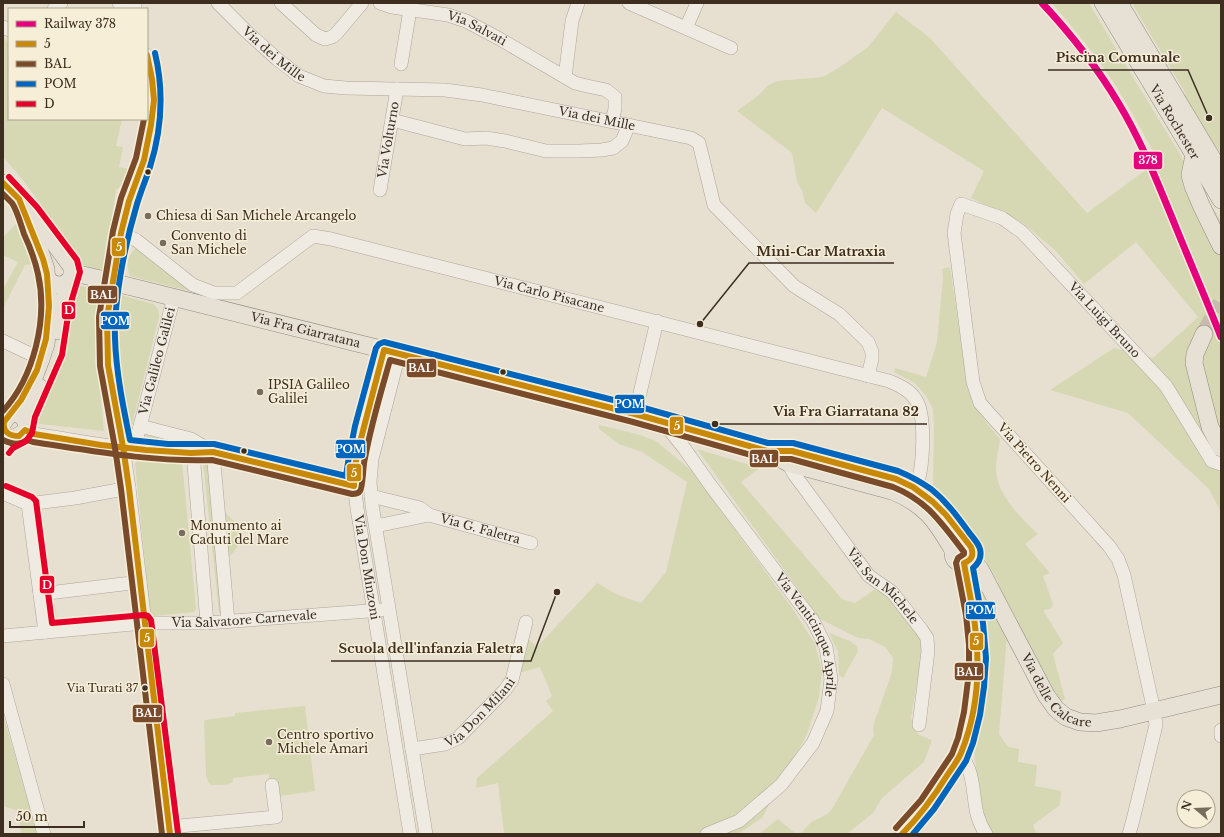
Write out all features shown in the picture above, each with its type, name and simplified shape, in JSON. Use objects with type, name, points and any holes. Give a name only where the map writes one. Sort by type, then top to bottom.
[{"type":"main road","name":"Via Rochester","points":[[1103,3],[1200,151],[1221,173]]},
{"type":"main road","name":"Via Rochester","points":[[1119,3],[1200,151],[1221,200]]},
{"type":"main road","points":[[1200,151],[1190,175],[1201,205],[1221,246]]},
{"type":"main road","points":[[3,183],[31,212],[69,272],[61,307],[54,352],[33,400],[13,438]]},
{"type":"main road","points":[[19,199],[34,234],[49,281],[57,285],[62,285],[69,272]]},
{"type":"main road","points":[[6,420],[30,385],[46,344],[50,319],[46,274],[48,265],[54,260],[59,259],[69,272]]},
{"type":"main road","name":"Via Fra Giarratana","points":[[69,272],[174,297],[635,414],[767,451],[788,463],[892,491],[905,496],[926,512],[964,554]]},
{"type":"main road","points":[[1204,334],[1195,354],[1195,370],[1210,427],[1221,448]]},
{"type":"main road","points":[[6,420],[17,414],[20,415],[13,438]]},
{"type":"main road","name":"Via Fra Giarratana","points":[[767,451],[792,451],[896,479],[915,488],[934,502],[944,513],[964,554]]},
{"type":"main road","name":"Via delle Calcare","points":[[964,554],[980,569],[1046,695],[1056,709],[1066,717],[1080,722],[1096,723],[1154,711],[1221,694]]},
{"type":"street","name":"Via dei Mille","points":[[218,3],[252,37],[277,59],[299,76],[324,86],[346,88],[445,90],[482,95],[696,140],[699,143],[714,205],[794,286],[839,314],[868,342],[872,352],[868,376]]},
{"type":"street","points":[[281,3],[316,35],[325,39],[336,34],[362,3]]},
{"type":"street","name":"Via Salvati","points":[[380,3],[392,7],[448,15],[466,21],[575,83],[606,90],[615,97],[616,109],[612,122]]},
{"type":"street","points":[[565,77],[572,21],[578,3]]},
{"type":"street","points":[[629,3],[731,48]]},
{"type":"street","points":[[686,28],[697,3]]},
{"type":"street","points":[[401,64],[410,10]]},
{"type":"street","points":[[148,60],[153,93],[151,125],[144,160],[129,201],[121,233],[109,300],[107,332],[108,365],[128,448],[129,488],[169,831],[276,817],[272,785]]},
{"type":"street","name":"Via Volturno","points":[[380,190],[397,89]]},
{"type":"street","points":[[392,120],[465,139],[486,138],[546,151],[580,151],[613,148],[622,141],[629,125]]},
{"type":"street","name":"Via Luigi Bruno","points":[[961,204],[1002,218],[1022,232],[1166,386],[1212,461],[1221,464]]},
{"type":"street","name":"Via Pietro Nenni","points":[[961,204],[957,214],[954,233],[973,382],[980,403],[1109,546],[1118,559],[1124,575],[1155,719],[1155,731],[1129,834]]},
{"type":"street","name":"Via Carlo Pisacane","points":[[121,233],[136,240],[193,285],[214,293],[237,293],[313,236],[331,238],[889,381],[909,392],[916,400],[921,411],[921,467],[920,477],[915,488]]},
{"type":"street","name":"Via Galileo Galilei","points":[[128,448],[140,426],[174,297]]},
{"type":"street","points":[[635,414],[657,322]]},
{"type":"street","points":[[3,341],[41,360]]},
{"type":"street","name":"Via Don Minzoni","points":[[392,352],[373,388],[354,469],[354,486],[356,508],[410,834]]},
{"type":"street","name":"Via Don Minzoni","points":[[392,352],[372,458],[370,482],[389,610],[426,834]]},
{"type":"street","name":"Via Venticinque Aprile","points":[[663,422],[813,620],[826,647],[830,679],[827,711],[813,743],[781,785],[739,821],[708,834]]},
{"type":"street","points":[[140,426],[191,439],[213,452]]},
{"type":"street","points":[[13,438],[34,434],[128,448],[193,453],[213,452],[354,486]]},
{"type":"street","points":[[213,452],[228,621]]},
{"type":"street","points":[[193,453],[207,623]]},
{"type":"street","name":"Via San Michele","points":[[788,463],[794,474],[869,576],[892,592],[922,629],[927,638],[928,651],[919,725]]},
{"type":"street","points":[[3,493],[28,504],[75,498],[129,488]]},
{"type":"street","points":[[371,496],[420,508],[429,515]]},
{"type":"street","points":[[28,504],[45,632]]},
{"type":"street","points":[[376,526],[429,515]]},
{"type":"street","name":"Via G. Faletra","points":[[429,515],[531,543]]},
{"type":"street","points":[[902,834],[935,796],[960,754],[973,710],[977,676],[978,645],[964,554]]},
{"type":"street","points":[[40,594],[140,582]]},
{"type":"street","name":"Via Salvatore Carnevale","points":[[3,636],[144,623],[207,623],[389,610]]},
{"type":"street","name":"Via Don Milani","points":[[412,749],[445,744],[458,738],[505,690],[512,680],[526,622]]},
{"type":"street","points":[[3,684],[44,834]]},
{"type":"street","points":[[1221,730],[1221,736]]},
{"type":"street","points":[[960,754],[966,761],[970,770],[978,816],[986,834]]},
{"type":"green space","points":[[1052,3],[1089,3],[1221,221],[1221,512],[1209,489],[1128,413],[1050,390],[1114,348],[1153,358],[1198,317],[1136,242],[1084,284],[1056,251],[1024,224],[971,198],[984,171],[882,108],[816,213],[805,203],[802,190],[797,182],[792,153],[737,111],[759,95],[767,86],[777,81],[823,77],[840,67],[868,47],[896,12],[930,38],[1087,213],[1158,161],[1112,79]]},
{"type":"green space","points":[[1132,3],[1221,3],[1221,154],[1212,141],[1211,142],[1184,95],[1186,94]]},
{"type":"green space","points":[[3,37],[8,42],[8,120],[122,120],[116,146],[123,147],[119,167],[134,170],[133,175],[116,190],[104,271],[83,265],[74,257],[66,247],[51,220],[34,195],[3,157]]},
{"type":"green space","points":[[17,223],[35,264],[25,265],[3,308],[3,289],[18,262],[3,255],[3,237]]},
{"type":"green space","points":[[138,246],[197,293],[130,276],[128,272],[128,260]]},
{"type":"green space","points":[[950,267],[968,390],[978,410],[1000,439],[996,467],[997,477],[1004,495],[1017,513],[1038,534],[1025,544],[1050,573],[1043,576],[1053,604],[1051,609],[1043,610],[1063,643],[1053,654],[1065,699],[1057,703],[998,591],[998,582],[976,543],[957,515],[941,499],[933,486],[933,409],[926,396],[915,383],[894,372],[895,368],[926,377],[937,342],[943,277],[942,269]]},
{"type":"green space","points":[[78,286],[100,290],[96,330],[97,360],[104,431],[40,424],[37,422],[41,407],[61,368],[69,335],[75,291]]},
{"type":"green space","points":[[121,295],[153,304],[157,308],[159,315],[131,429],[126,426],[117,344]]},
{"type":"green space","points":[[599,425],[637,434],[656,441],[692,471],[792,608],[815,644],[822,671],[819,697],[807,734],[762,818],[738,834],[504,834],[498,783],[476,788],[477,778],[553,711],[546,701],[552,696],[540,667],[519,673],[526,637],[537,647],[597,583],[618,595],[641,603],[666,572],[687,482],[642,452],[619,444],[599,429]]},
{"type":"green space","points":[[146,435],[198,447],[143,446]]},
{"type":"green space","points":[[697,449],[760,468],[741,482],[842,599],[855,603],[874,590],[887,593],[919,636],[923,647],[911,718],[915,730],[919,735],[932,740],[924,762],[882,798],[873,813],[847,834],[800,834],[811,822],[826,815],[832,809],[874,735],[873,726],[892,672],[893,658],[885,647],[869,639],[858,638],[820,619]]},
{"type":"green space","points":[[179,457],[182,461],[196,609],[194,612],[154,616],[150,612],[135,464],[139,459]]},
{"type":"green space","points":[[208,461],[224,612],[219,613],[203,462]]},
{"type":"green space","points":[[225,513],[240,526],[241,542],[228,559]]},
{"type":"green space","points":[[976,575],[1007,636],[999,734],[1008,747],[1019,749],[1018,762],[1037,765],[1035,786],[1061,791],[1060,805],[1033,825],[1037,834],[992,834],[982,814],[974,751],[975,733],[984,683],[985,654],[981,618],[972,576]]},
{"type":"green space","points":[[55,604],[57,621],[50,622],[48,605]]},
{"type":"green space","points":[[829,633],[850,641],[857,646],[858,651],[843,678],[839,675],[838,652]]},
{"type":"green space","name":"Centro sportivo Michele Amari","points":[[305,706],[315,791],[280,796],[277,780],[269,780],[269,774],[233,778],[233,782],[228,784],[211,785],[206,776],[205,720],[235,716],[235,713]]},
{"type":"green space","points":[[3,715],[38,834],[21,834],[18,811],[3,806]]},
{"type":"green space","points":[[778,819],[796,834],[759,834]]},
{"type":"tunnel","points":[[1204,334],[1221,303]]},
{"type":"rail line","name":"378","points":[[1042,3],[1093,64],[1111,90],[1127,118],[1156,179],[1221,337]]},
{"type":"transit line","name":"POM","points":[[155,53],[161,96],[157,138],[150,167],[137,204],[127,242],[119,284],[115,320],[118,376],[130,440],[168,444],[214,444],[346,476],[355,426],[376,348],[379,344],[384,342],[637,406],[768,443],[793,443],[898,471],[911,477],[931,489],[942,499],[979,546],[981,552],[980,557],[977,564],[973,568],[983,623],[986,658],[980,715],[973,743],[966,761],[934,809],[913,834]]},
{"type":"transit line","name":"5","points":[[148,60],[154,100],[151,125],[144,160],[129,201],[121,233],[107,318],[108,365],[129,488],[170,834]]},
{"type":"transit line","name":"BAL","points":[[144,120],[136,158],[121,198],[113,231],[99,317],[100,366],[121,489],[162,834]]},
{"type":"transit line","name":"D","points":[[9,177],[37,207],[77,260],[80,272],[69,309],[62,355],[35,417],[32,433],[26,441],[13,448],[9,453]]},
{"type":"transit line","name":"5","points":[[3,183],[19,199],[43,259],[47,274],[49,306],[46,339],[37,370],[21,400],[4,422],[4,428],[7,433],[19,436],[25,430],[34,434],[101,445],[191,453],[213,452],[354,486],[354,472],[358,450],[384,350],[635,414],[767,451],[792,451],[896,479],[913,487],[933,502],[946,515],[971,547],[972,557],[964,563],[975,626],[977,680],[976,695],[970,724],[961,753],[932,797],[915,820],[902,834]]},
{"type":"transit line","name":"BAL","points":[[3,194],[12,203],[16,210],[34,259],[41,291],[41,310],[36,347],[23,382],[3,411]]},
{"type":"transit line","name":"BAL","points":[[3,440],[15,444],[27,440],[144,458],[212,460],[356,494],[361,489],[364,461],[370,433],[390,360],[633,422],[765,459],[791,459],[893,487],[916,499],[925,506],[941,523],[964,552],[964,554],[958,558],[956,563],[966,615],[969,645],[969,672],[964,712],[958,738],[952,754],[921,800],[896,828]]},
{"type":"transit line","name":"D","points":[[6,486],[32,497],[36,501],[52,623],[144,615],[148,616],[151,620],[178,833]]},
{"type":"place","name":"Piscina Comunale","points":[[1209,118]]},
{"type":"place","name":"Chiesa di San Michele Arcangelo","points":[[148,216]]},
{"type":"place","name":"Convento di San Michele","points":[[163,243]]},
{"type":"place","name":"Mini-Car Matraxia","points":[[700,324]]},
{"type":"place","name":"IPSIA Galileo Galilei","points":[[260,392]]},
{"type":"place","name":"Via Fra Giarratana 82","points":[[715,424]]},
{"type":"place","name":"Monumento ai Caduti del Mare","points":[[182,533]]},
{"type":"place","name":"Scuola dell'infanzia Faletra","points":[[557,592]]},
{"type":"place","name":"Via Turati 37","points":[[145,688]]},
{"type":"place","name":"Centro sportivo Michele Amari","points":[[269,742]]}]
